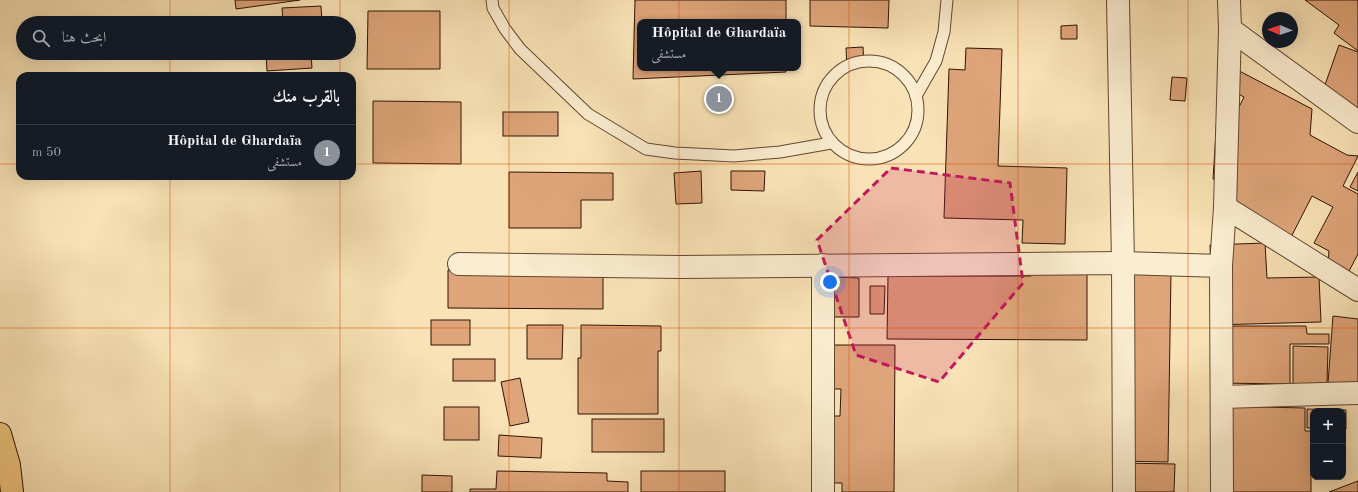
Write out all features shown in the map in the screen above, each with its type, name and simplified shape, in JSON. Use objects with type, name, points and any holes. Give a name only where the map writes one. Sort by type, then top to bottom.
[{"type":"highway","points":[[0,434],[9,465],[12,492]]},
{"type":"street","points":[[1118,0],[1123,263],[1124,492]]},
{"type":"street","points":[[1222,492],[1221,266],[1225,208],[1230,29],[1229,0]]},
{"type":"street","points":[[1230,29],[1358,122]]},
{"type":"street","points":[[1225,208],[1358,290]]},
{"type":"street","points":[[459,264],[680,267],[1123,263],[1221,266]]},
{"type":"street","points":[[822,265],[823,492]]},
{"type":"street","points":[[1222,397],[1358,393]]},
{"type":"lane","points":[[492,0],[493,8],[505,29],[520,49],[588,114],[646,149],[675,153],[734,156],[780,152],[831,144]]},
{"type":"lane","points":[[916,96],[936,61],[944,32],[947,0]]},
{"type":"lane","points":[[871,60],[893,67],[905,76],[916,96],[918,109],[914,128],[903,146],[889,156],[872,160],[859,160],[843,154],[831,144],[819,118],[824,87],[832,76],[852,63],[871,60]]},
{"type":"highlighted area","points":[[891,168],[1010,183],[1023,283],[939,382],[856,355],[817,240]]},
{"type":"building","points":[[235,0],[300,0],[236,9]]},
{"type":"building","points":[[635,0],[786,0],[786,19],[637,19],[637,71],[786,72],[633,79]]},
{"type":"building","points":[[810,0],[889,0],[888,28],[810,26]]},
{"type":"building","points":[[1305,0],[1358,0],[1358,51],[1334,33],[1339,25]]},
{"type":"building","points":[[321,6],[322,16],[283,16],[282,8]]},
{"type":"building","points":[[368,11],[440,11],[440,69],[367,69]]},
{"type":"building","points":[[1077,25],[1077,39],[1061,39],[1061,26]]},
{"type":"building","points":[[1339,45],[1358,52],[1358,109],[1319,102]]},
{"type":"building","points":[[863,47],[864,67],[847,68],[846,48]]},
{"type":"building","points":[[966,48],[1002,49],[998,166],[1067,168],[1065,244],[1022,243],[1023,220],[944,218],[949,69],[965,70]]},
{"type":"building","points":[[266,60],[311,60],[312,68],[267,71]]},
{"type":"building","points":[[1224,63],[1312,109],[1310,135],[1347,155],[1358,156],[1343,186],[1358,194],[1358,254],[1348,273],[1328,263],[1329,251],[1314,243],[1333,207],[1312,196],[1286,247],[1225,215],[1237,191],[1213,179],[1217,116],[1234,117],[1244,97],[1223,86]]},
{"type":"building","points":[[1172,77],[1187,78],[1185,101],[1170,100]]},
{"type":"building","points":[[373,101],[461,102],[461,164],[373,163]]},
{"type":"building","points":[[503,112],[558,112],[558,136],[503,136]]},
{"type":"building","points":[[701,171],[702,203],[676,204],[674,173]]},
{"type":"building","points":[[731,171],[765,171],[764,191],[731,190]]},
{"type":"building","points":[[509,172],[613,173],[613,200],[581,200],[581,228],[509,228]]},
{"type":"building","points":[[1358,172],[1358,191],[1350,187]]},
{"type":"building","points":[[1265,243],[1267,278],[1319,277],[1321,322],[1213,325],[1210,245]]},
{"type":"building","points":[[1031,269],[1087,269],[1087,340],[887,339],[888,276],[1031,276]]},
{"type":"building","points":[[448,270],[603,271],[603,309],[448,308]]},
{"type":"building","points":[[1121,271],[1171,272],[1168,462],[1117,461]]},
{"type":"building","points":[[832,277],[859,278],[859,317],[831,317]]},
{"type":"building","points":[[870,286],[885,286],[884,314],[870,314]]},
{"type":"building","points":[[1333,316],[1358,319],[1358,385],[1328,383]]},
{"type":"building","points":[[431,320],[470,320],[470,345],[431,345]]},
{"type":"building","points":[[527,325],[563,325],[562,359],[527,359]]},
{"type":"building","points":[[581,325],[661,326],[661,351],[658,351],[658,414],[578,414],[578,358],[581,358]]},
{"type":"building","points":[[1215,326],[1306,326],[1307,334],[1329,334],[1329,344],[1290,344],[1290,384],[1215,383]]},
{"type":"building","points":[[829,345],[895,345],[894,492],[842,492],[842,483],[828,483],[828,416],[840,416],[841,389],[829,389]]},
{"type":"building","points":[[1293,346],[1328,347],[1327,384],[1293,384]]},
{"type":"building","points":[[453,359],[495,359],[495,381],[453,381]]},
{"type":"building","points":[[520,378],[529,422],[510,426],[501,382]]},
{"type":"building","points":[[1215,406],[1305,408],[1305,431],[1310,431],[1311,492],[1214,492]]},
{"type":"building","points":[[444,407],[479,407],[479,440],[444,440]]},
{"type":"building","points":[[1307,409],[1310,409],[1310,428],[1307,428]]},
{"type":"building","points":[[592,419],[664,419],[664,452],[592,452]]},
{"type":"building","points":[[499,435],[542,438],[541,458],[498,456]]},
{"type":"building","points":[[1121,463],[1175,464],[1174,492],[1121,492]]},
{"type":"building","points":[[497,471],[607,473],[607,481],[628,482],[628,492],[470,492],[470,489],[496,489]]},
{"type":"building","points":[[641,471],[725,471],[725,492],[641,492]]},
{"type":"building","points":[[422,475],[452,476],[452,492],[422,492]]},
{"type":"building","points":[[1358,481],[1358,492],[1329,492]]},
{"type":"place","name":"Hôpital de Ghardaïa","points":[[719,99]]}]
